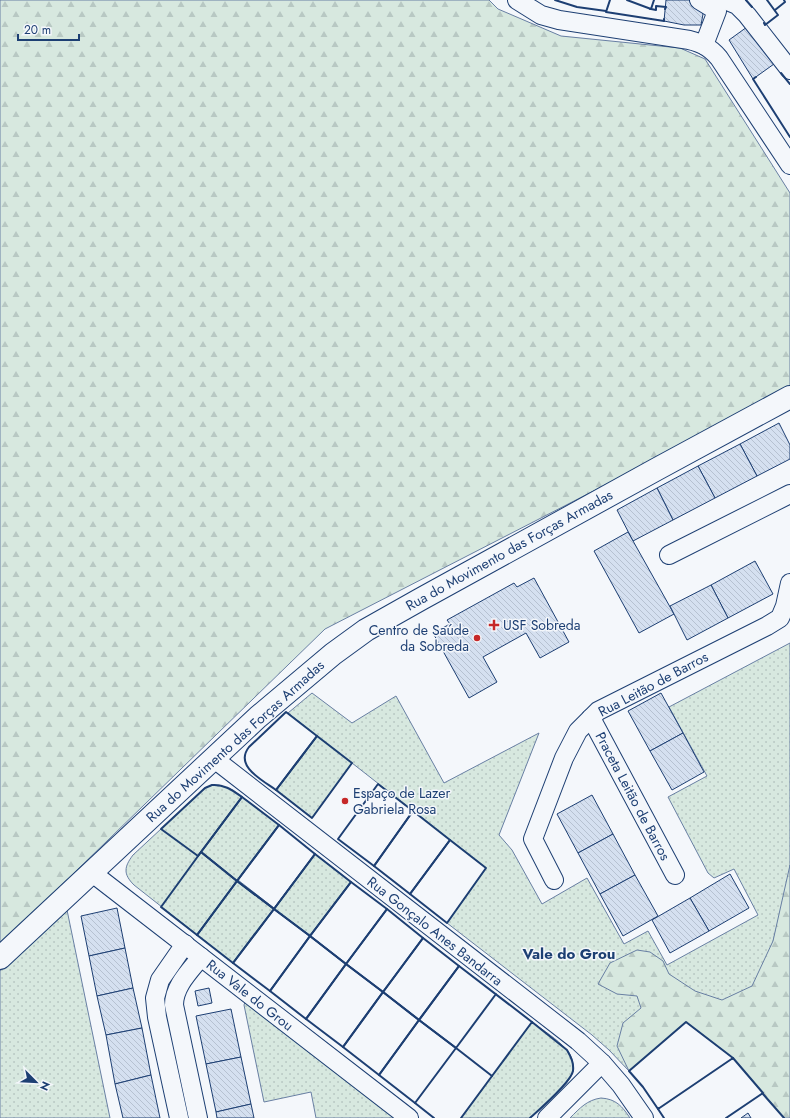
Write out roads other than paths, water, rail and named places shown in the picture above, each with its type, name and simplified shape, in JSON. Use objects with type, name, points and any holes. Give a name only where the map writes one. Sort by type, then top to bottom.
[{"type":"main road","name":"Rua do Movimento das Forças Armadas","points":[[0,958],[212,758],[307,674],[366,630],[656,468],[790,397]]},
{"type":"street","points":[[517,0],[541,15],[559,20],[688,39],[704,45],[712,50],[719,58],[790,164]]},
{"type":"street","points":[[699,0],[722,4],[736,4],[747,15],[790,70]]},
{"type":"street","points":[[704,45],[722,4]]},
{"type":"street","points":[[669,555],[790,494]]},
{"type":"street","name":"Rua Leitão de Barros","points":[[554,880],[533,839],[564,758],[578,731],[598,711],[767,626],[780,618],[785,606],[790,583]]},
{"type":"street","name":"Praceta Leitão de Barros","points":[[591,718],[675,875]]},
{"type":"street","name":"Rua Gonçalo Anes Bandarra","points":[[212,758],[578,1041],[602,1063],[621,1085],[644,1118]]},
{"type":"street","name":"Rua Vale do Grou","points":[[91,872],[409,1118]]},
{"type":"street","points":[[179,1118],[157,1017],[155,998],[160,980],[185,944]]},
{"type":"street","points":[[198,1118],[174,1005],[174,997],[181,983],[201,957]]},
{"type":"street","points":[[547,1118],[602,1063]]},
{"type":"place","name":"USF Sobreda","points":[[494,625]]},
{"type":"place","name":"Centro de Saúde da Sobreda","points":[[477,638]]},
{"type":"place","name":"Espaço de Lazer Gabriela Rosa","points":[[345,801]]},
{"type":"district","name":"Vale do Grou","points":[[569,954]]}]
